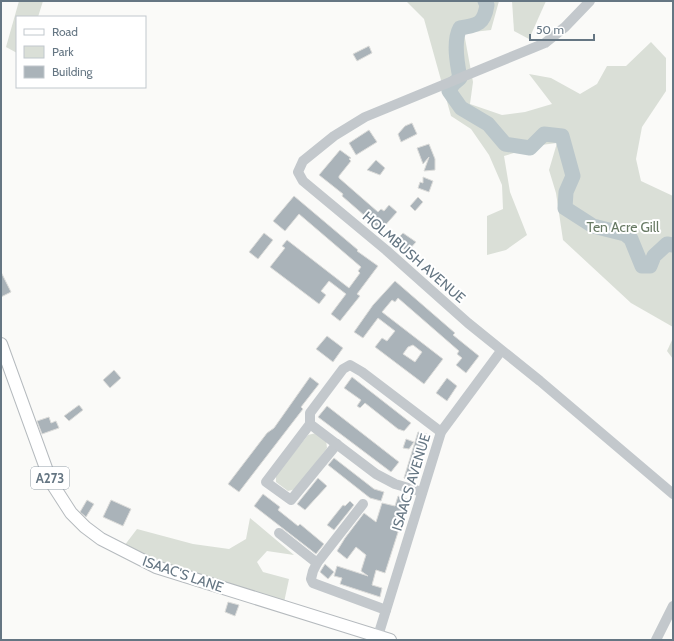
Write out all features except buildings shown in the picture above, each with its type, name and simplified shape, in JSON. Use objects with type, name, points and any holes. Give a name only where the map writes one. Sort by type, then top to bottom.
[{"type":"main road","name":"ISAAC'S LANE","points":[[1,344],[51,482],[71,513],[85,527],[101,539],[156,567],[390,640]]},
{"type":"street","name":"HOLMBUSH AVENUE","points":[[590,1],[565,27],[545,43],[365,117],[334,136],[303,162],[298,169],[298,174],[303,181],[502,351],[545,385],[673,494]]},
{"type":"street","name":"ISAACS AVENUE","points":[[378,636],[441,432],[502,351]]},
{"type":"street","points":[[336,444],[292,500],[266,482],[310,424],[310,413],[343,369],[350,365],[362,372],[441,432]]},
{"type":"street","points":[[310,424],[376,474],[395,484],[422,492]]},
{"type":"street","points":[[363,504],[317,563],[311,579],[313,583],[386,610]]},
{"type":"street","points":[[279,533],[317,563]]},
{"type":"street","points":[[656,640],[673,606]]},
{"type":"green space","points":[[19,1],[43,1],[38,16],[16,16],[16,52],[6,47]]},
{"type":"green space","name":"Ten Acre Gill","points":[[406,1],[499,1],[491,30],[464,33],[473,82],[470,104],[502,115],[525,112],[552,104],[529,74],[551,78],[580,94],[597,84],[607,66],[626,66],[651,42],[666,58],[666,91],[642,127],[636,159],[641,181],[673,196],[673,327],[631,303],[563,240],[556,193],[549,170],[557,143],[541,145],[504,156],[510,192],[527,235],[506,250],[487,255],[487,216],[503,209],[502,185],[489,155],[471,129],[451,116],[424,19]]},
{"type":"green space","points":[[512,1],[546,1],[529,39],[514,31]]},
{"type":"green space","points":[[673,338],[673,359],[667,351]]},
{"type":"green space","points":[[316,433],[326,440],[327,448],[296,489],[288,491],[276,482],[276,475],[308,435]]},
{"type":"green space","points":[[250,518],[294,555],[267,551],[257,562],[263,572],[289,579],[283,607],[121,550],[137,529],[193,544],[229,549],[246,539]]},
{"type":"waterway","points":[[485,1],[487,5],[482,20],[471,26],[460,28],[458,33],[456,52],[460,78],[453,84],[449,91],[461,108],[488,124],[505,144],[530,148],[544,134],[562,136],[573,176],[566,192],[565,208],[593,226],[625,234],[631,239],[642,266],[650,266],[654,256],[667,244],[673,245]]}]
